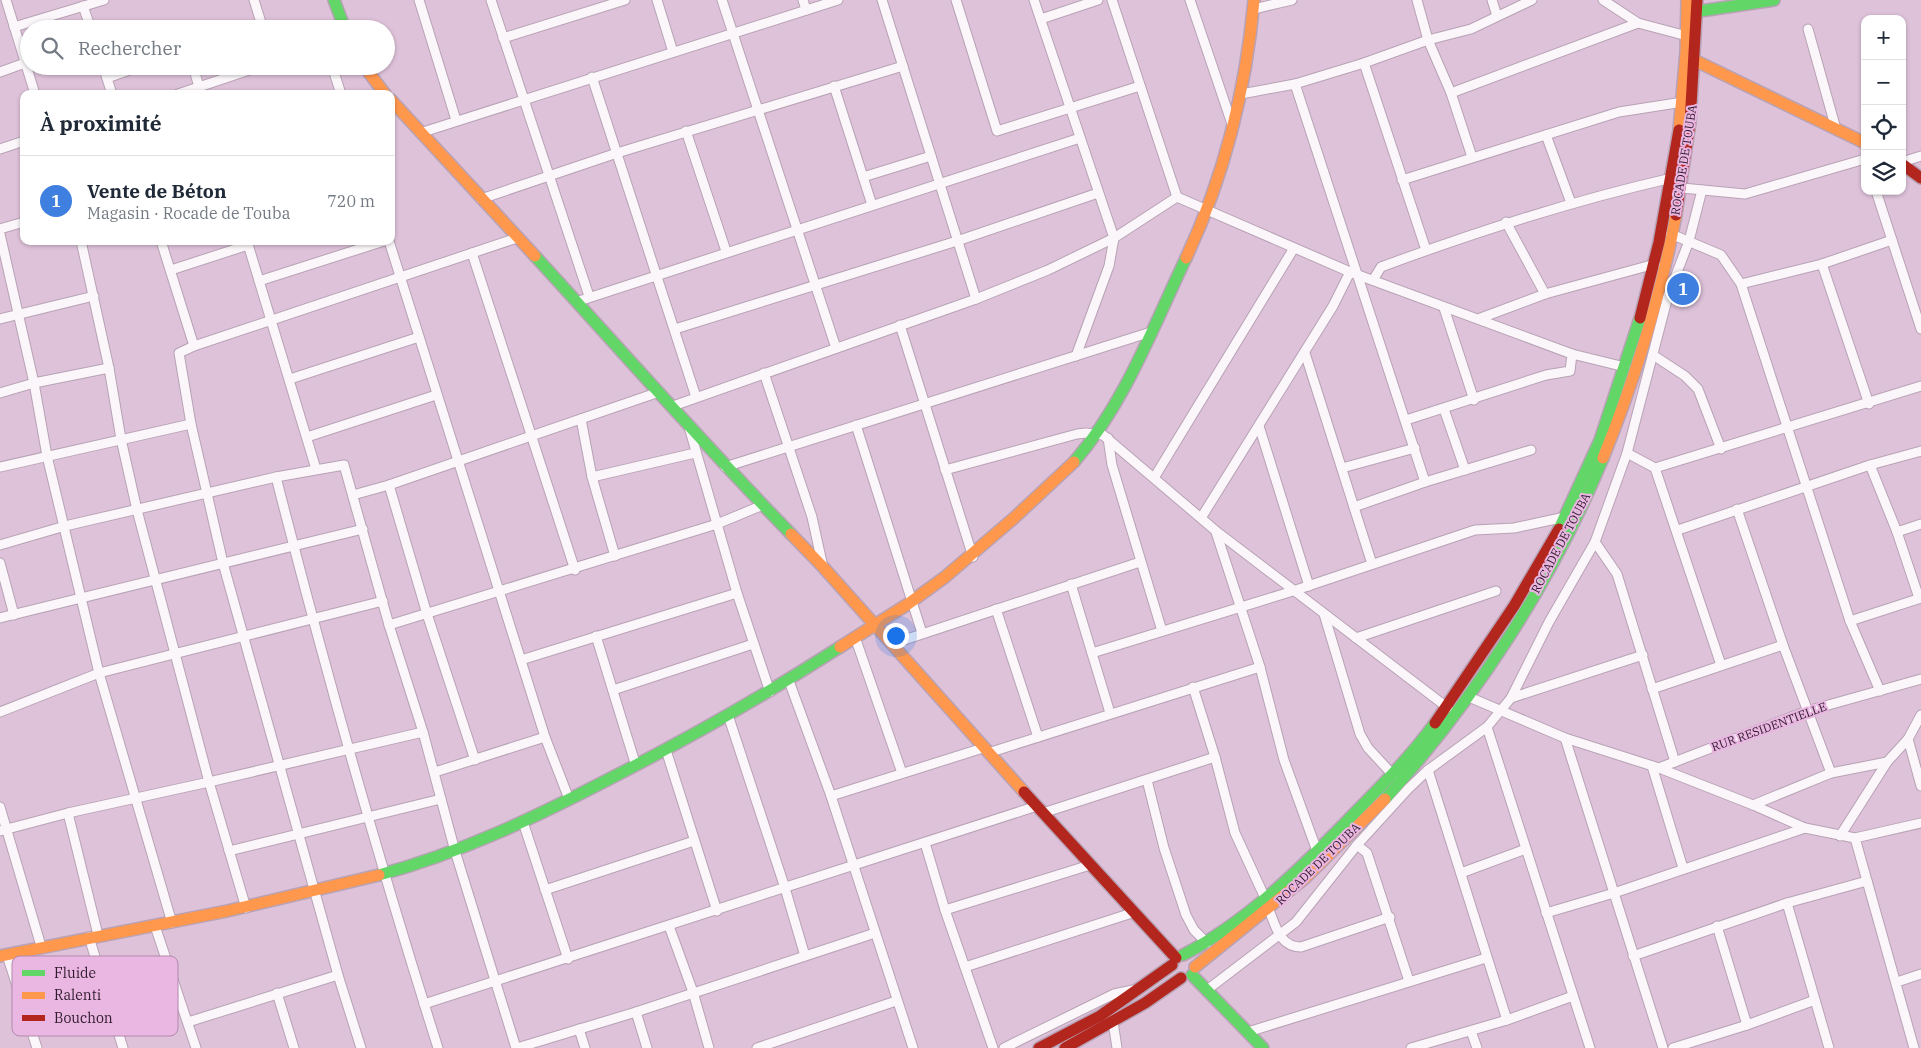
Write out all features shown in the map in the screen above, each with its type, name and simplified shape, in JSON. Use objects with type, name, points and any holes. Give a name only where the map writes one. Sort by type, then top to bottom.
[{"type":"main road","points":[[334,0],[342,20]]},
{"type":"main road","name":"ROCADE DE TOUBA","points":[[1065,1048],[1162,993],[1269,910],[1318,865],[1400,782],[1469,697],[1545,577],[1594,482],[1614,432],[1646,339],[1661,286],[1682,188],[1690,131],[1692,12],[1687,0]]},
{"type":"main road","name":"ROCADE DE TOUBA","points":[[1039,1048],[1100,1016],[1138,990],[1177,959],[1206,943],[1265,898],[1317,851],[1400,782],[1525,590],[1565,517],[1608,421],[1625,367],[1655,264],[1672,178],[1691,58],[1687,36],[1692,12],[1697,0]]},
{"type":"main road","points":[[1692,12],[1774,0]]},
{"type":"main road","points":[[4,955],[41,946],[246,908],[384,873],[455,851],[569,800],[666,750],[770,692],[912,602],[973,557],[1062,474],[1097,433],[1151,332],[1207,211],[1241,94],[1254,4]]},
{"type":"main road","points":[[1691,58],[1861,141]]},
{"type":"main road","points":[[371,75],[382,90]]},
{"type":"main road","points":[[395,105],[673,406],[725,467],[822,566],[1040,810],[1177,959]]},
{"type":"main road","points":[[1906,166],[1921,178]]},
{"type":"main road","points":[[1177,959],[1190,957],[1189,973]]},
{"type":"main road","points":[[1177,959],[1174,974],[1189,973],[1263,1048]]},
{"type":"street","points":[[6,0],[20,47]]},
{"type":"street","points":[[37,20],[104,0]]},
{"type":"street","points":[[254,0],[258,20]]},
{"type":"street","points":[[419,0],[456,120]]},
{"type":"street","points":[[491,0],[522,100],[589,296]]},
{"type":"street","points":[[503,38],[625,0]]},
{"type":"street","points":[[657,0],[673,52]]},
{"type":"street","points":[[722,0],[836,348]]},
{"type":"street","points":[[803,0],[806,10]]},
{"type":"street","points":[[420,133],[838,0]]},
{"type":"street","points":[[882,0],[976,299]]},
{"type":"street","points":[[956,0],[997,131],[1140,86]]},
{"type":"street","points":[[1034,0],[1114,238],[1109,266],[1076,356]]},
{"type":"street","points":[[1041,19],[1098,0]]},
{"type":"street","points":[[1112,0],[1177,197],[1353,273],[1444,308],[1572,354],[1625,367]]},
{"type":"street","points":[[1190,0],[1232,124]]},
{"type":"street","points":[[1254,4],[1292,0]]},
{"type":"street","points":[[1417,0],[1428,40],[1451,93],[1472,157]]},
{"type":"street","points":[[1492,0],[1498,16]]},
{"type":"street","points":[[1241,94],[1295,84],[1364,63],[1428,40],[1471,29],[1532,0]]},
{"type":"street","points":[[1603,0],[1638,23],[1687,36]]},
{"type":"street","points":[[83,6],[88,20]]},
{"type":"street","points":[[1451,93],[1638,23]]},
{"type":"street","points":[[14,27],[20,25]]},
{"type":"street","points":[[1808,29],[1836,129]]},
{"type":"street","points":[[1364,63],[1426,250]]},
{"type":"street","points":[[0,72],[20,65]]},
{"type":"street","points":[[481,198],[686,131],[903,66]]},
{"type":"street","points":[[29,75],[34,90]]},
{"type":"street","points":[[106,75],[111,90]]},
{"type":"street","points":[[107,78],[116,75]]},
{"type":"street","points":[[196,75],[200,90]]},
{"type":"street","points":[[202,90],[240,75]]},
{"type":"street","points":[[335,75],[340,90]]},
{"type":"street","points":[[592,77],[696,397]]},
{"type":"street","points":[[1295,84],[1353,273],[1406,420],[1425,482]]},
{"type":"street","points":[[834,86],[872,205]]},
{"type":"street","points":[[1402,180],[1619,112],[1683,102]]},
{"type":"street","points":[[686,131],[726,252]]},
{"type":"street","points":[[1546,135],[1570,203]]},
{"type":"street","points":[[576,302],[656,274],[940,185],[1080,138]]},
{"type":"street","points":[[0,149],[20,142]]},
{"type":"street","points":[[863,177],[931,156]]},
{"type":"street","points":[[1906,162],[1921,156]]},
{"type":"street","points":[[1682,188],[1745,194],[1861,160]]},
{"type":"street","points":[[1374,280],[1381,267],[1506,222],[1570,203],[1672,178]]},
{"type":"street","points":[[1207,990],[1280,936],[1304,914],[1357,845],[1400,782],[1428,770],[1486,727],[1511,698],[1549,622],[1595,542],[1627,453],[1668,296],[1689,241],[1702,190]]},
{"type":"street","points":[[675,329],[957,241],[1098,193]]},
{"type":"street","points":[[1877,195],[1918,312],[1921,328]]},
{"type":"street","points":[[673,406],[976,299],[1048,270],[1114,238],[1177,197]]},
{"type":"street","points":[[1506,222],[1545,294]]},
{"type":"street","points":[[0,229],[20,223]]},
{"type":"street","points":[[0,234],[34,383],[47,456],[99,673],[172,923]]},
{"type":"street","points":[[1671,234],[1721,255],[1741,284],[1850,622],[1880,692]]},
{"type":"street","points":[[361,1048],[338,976],[281,764],[242,635],[223,563],[191,424],[179,353],[194,346],[517,238]]},
{"type":"street","points":[[1741,284],[1822,264],[1892,240]]},
{"type":"street","points":[[81,245],[110,368],[121,439],[137,510],[209,782],[246,908]]},
{"type":"street","points":[[162,245],[194,346]]},
{"type":"street","points":[[171,270],[241,245]]},
{"type":"street","points":[[248,245],[316,469]]},
{"type":"street","points":[[259,281],[372,245]]},
{"type":"street","points":[[390,245],[545,737],[569,800]]},
{"type":"street","points":[[1154,478],[1294,248]]},
{"type":"street","points":[[472,253],[575,570]]},
{"type":"street","points":[[1478,319],[1545,294],[1655,264]]},
{"type":"street","points":[[1822,264],[1869,404]]},
{"type":"street","points":[[1201,518],[1353,273]]},
{"type":"street","points":[[0,319],[94,296]]},
{"type":"street","points":[[1444,308],[1474,400]]},
{"type":"street","points":[[900,325],[973,557]]},
{"type":"street","points":[[725,467],[1151,332]]},
{"type":"street","points":[[290,379],[419,337]]},
{"type":"street","points":[[1305,353],[1372,564]]},
{"type":"street","points":[[1406,420],[1546,376],[1570,371],[1572,354]]},
{"type":"street","points":[[1653,354],[1685,376],[1698,389],[1721,449]]},
{"type":"street","points":[[0,393],[34,383],[110,368]]},
{"type":"street","points":[[764,373],[812,517],[822,566]]},
{"type":"street","points":[[1655,468],[1869,404],[1921,386]]},
{"type":"street","points":[[353,495],[389,485],[659,392]]},
{"type":"street","points":[[307,438],[436,395]]},
{"type":"street","points":[[1444,408],[1466,470]]},
{"type":"street","points":[[581,419],[592,477],[615,556]]},
{"type":"street","points":[[0,467],[191,424]]},
{"type":"street","points":[[688,424],[737,593],[770,692]]},
{"type":"street","points":[[856,425],[922,633]]},
{"type":"street","points":[[1259,426],[1309,586]]},
{"type":"street","points":[[945,470],[1078,434],[1097,433],[1108,438],[1216,531],[1448,708]]},
{"type":"street","points":[[1108,438],[1112,465],[1162,631]]},
{"type":"street","points":[[1342,468],[1415,448]]},
{"type":"street","points":[[1354,508],[1425,482],[1530,450]]},
{"type":"street","points":[[1678,530],[1805,486],[1921,451]]},
{"type":"street","points":[[592,477],[695,453]]},
{"type":"street","points":[[1627,453],[1655,468],[1678,530],[1721,665]]},
{"type":"street","points":[[0,545],[65,526],[276,477],[344,465],[389,625],[435,772],[455,851],[517,1048],[636,1012],[875,933]]},
{"type":"street","points":[[1850,622],[1920,598],[1897,532],[1870,465]]},
{"type":"street","points":[[276,477],[312,620],[384,873],[438,1048]]},
{"type":"street","points":[[389,485],[427,614],[475,760]]},
{"type":"street","points":[[389,625],[575,570],[718,524],[763,506]]},
{"type":"street","points":[[1738,509],[1783,645],[1831,773]]},
{"type":"street","points":[[1092,653],[1309,586],[1475,530],[1514,528],[1565,517]]},
{"type":"street","points":[[1897,532],[1921,524]]},
{"type":"street","points":[[0,618],[362,529]]},
{"type":"street","points":[[1216,531],[1260,667],[1284,760],[1317,851]]},
{"type":"street","points":[[1595,542],[1617,574],[1675,762]]},
{"type":"street","points":[[892,644],[1140,562]]},
{"type":"street","points":[[0,563],[14,615]]},
{"type":"street","points":[[1070,584],[1110,713]]},
{"type":"street","points":[[1356,638],[1496,590]]},
{"type":"street","points":[[521,660],[737,593]]},
{"type":"street","points":[[0,712],[99,673],[242,635],[312,620],[383,601]]},
{"type":"street","points":[[996,609],[1038,737]]},
{"type":"street","points":[[1324,614],[1360,734],[1368,748],[1400,782]]},
{"type":"street","points":[[596,636],[636,766]]},
{"type":"street","points":[[855,637],[902,773]]},
{"type":"street","points":[[613,690],[753,644]]},
{"type":"street","points":[[1652,688],[1783,645]]},
{"type":"street","points":[[1511,698],[1643,655]]},
{"type":"street","points":[[831,796],[902,773],[1038,737],[1260,667]]},
{"type":"street","name":"RUR RESIDENTIELLE","points":[[1655,767],[1675,762],[1807,711],[1921,679]]},
{"type":"street","points":[[789,681],[854,864],[896,1001],[913,1048]]},
{"type":"street","points":[[1193,687],[1215,757],[1234,833],[1265,898]]},
{"type":"street","points":[[1469,697],[1565,738],[1655,767],[1754,805],[1805,828],[1855,838],[1921,823]]},
{"type":"street","points":[[728,715],[786,888],[805,956]]},
{"type":"street","points":[[1840,836],[1887,762],[1917,727],[1921,715]]},
{"type":"street","points":[[1486,727],[1590,1048]]},
{"type":"street","points":[[4,830],[68,813],[423,732]]},
{"type":"street","points":[[435,772],[545,737]]},
{"type":"street","points":[[1565,738],[1663,1048]]},
{"type":"street","points":[[1908,739],[1921,786]]},
{"type":"street","points":[[666,750],[717,911]]},
{"type":"street","points":[[424,1004],[717,911],[854,864],[1147,780],[1215,757]]},
{"type":"street","points":[[1754,805],[1831,773],[1887,762]]},
{"type":"street","points":[[1655,767],[1683,868]]},
{"type":"street","points":[[1428,770],[1506,1020]]},
{"type":"street","points":[[1147,780],[1164,848],[1186,915],[1194,930],[1206,943]]},
{"type":"street","points":[[229,851],[441,799]]},
{"type":"street","points":[[0,807],[4,830],[41,946]]},
{"type":"street","points":[[68,813],[99,956]]},
{"type":"street","points":[[523,822],[568,959]]},
{"type":"street","points":[[1546,913],[1614,893],[1805,828]]},
{"type":"street","points":[[1855,838],[1914,1048]]},
{"type":"street","points":[[545,890],[694,841]]},
{"type":"street","points":[[925,843],[945,910],[993,1048]]},
{"type":"street","points":[[1357,845],[1366,853],[1390,917],[1409,981]]},
{"type":"street","points":[[1461,874],[1526,849]]},
{"type":"street","points":[[945,910],[1090,865]]},
{"type":"street","points":[[1634,956],[1786,903],[1867,881]]},
{"type":"street","points":[[1786,903],[1829,1048]]},
{"type":"street","points":[[1269,910],[1280,936],[1288,946],[1301,947],[1390,917]]},
{"type":"street","points":[[965,967],[1135,912]]},
{"type":"street","points":[[155,926],[165,956]]},
{"type":"street","points":[[669,926],[693,992],[709,1048]]},
{"type":"street","points":[[1717,926],[1747,1025]]},
{"type":"street","points":[[4,955],[12,978]]},
{"type":"street","points":[[1248,1032],[1486,958]]},
{"type":"street","points":[[1897,982],[1921,974]]},
{"type":"street","points":[[188,1022],[277,993],[338,976]]},
{"type":"street","points":[[1004,1048],[1114,994],[1138,990]]},
{"type":"street","points":[[178,993],[196,1048]]},
{"type":"street","points":[[277,993],[294,1048]]},
{"type":"street","points":[[1411,1048],[1506,1020],[1573,996]]},
{"type":"street","points":[[1673,1048],[1747,1025],[1815,1000]]},
{"type":"street","points":[[757,1048],[896,1001]]},
{"type":"street","points":[[636,1012],[647,1048]]},
{"type":"street","points":[[1113,1022],[1113,1047]]},
{"type":"street","points":[[578,1029],[584,1048]]},
{"type":"street","points":[[1471,1030],[1477,1048]]},
{"type":"street","points":[[32,1036],[36,1048]]},
{"type":"traffic: fast","points":[[334,0],[342,20]]},
{"type":"traffic: fast","points":[[1687,13],[1774,0]]},
{"type":"traffic: fast","points":[[535,256],[694,431],[791,534]]},
{"type":"traffic: fast","points":[[1074,462],[1092,439],[1123,390],[1150,337],[1186,258]]},
{"type":"traffic: fast","points":[[1559,529],[1600,440],[1640,318]]},
{"type":"traffic: fast","points":[[1385,799],[1450,721],[1509,638],[1560,550],[1603,458]]},
{"type":"traffic: fast","points":[[379,875],[440,856],[556,806],[700,731],[785,682],[840,647]]},
{"type":"traffic: fast","points":[[1183,955],[1206,942],[1249,912],[1290,877],[1393,774],[1435,723]]},
{"type":"traffic: fast","points":[[1192,975],[1263,1048]]},
{"type":"traffic: slow","points":[[1186,258],[1212,196],[1231,132],[1245,66],[1254,0]]},
{"type":"traffic: slow","points":[[1679,130],[1686,52],[1687,0]]},
{"type":"traffic: slow","points":[[1696,61],[1861,141]]},
{"type":"traffic: slow","points":[[371,75],[382,90]]},
{"type":"traffic: slow","points":[[395,104],[535,256]]},
{"type":"traffic: slow","points":[[1603,458],[1636,369],[1654,308],[1676,215]]},
{"type":"traffic: slow","points":[[840,647],[908,604],[945,577],[1014,518],[1074,462]]},
{"type":"traffic: slow","points":[[791,534],[823,567],[1024,792]]},
{"type":"traffic: slow","points":[[1195,967],[1305,878],[1385,799]]},
{"type":"traffic: slow","points":[[0,956],[227,911],[379,875]]},
{"type":"traffic: jam","points":[[1676,215],[1690,123],[1697,0]]},
{"type":"traffic: jam","points":[[1640,318],[1659,242],[1679,130]]},
{"type":"traffic: jam","points":[[1906,167],[1921,178]]},
{"type":"traffic: jam","points":[[1435,723],[1514,606],[1559,529]]},
{"type":"traffic: jam","points":[[1024,792],[1176,958]]},
{"type":"traffic: jam","points":[[1039,1048],[1100,1016],[1172,965]]},
{"type":"traffic: jam","points":[[1065,1048],[1145,1003],[1181,978]]},
{"type":"place","name":"Vente de Béton","points":[[1683,289]]}]
